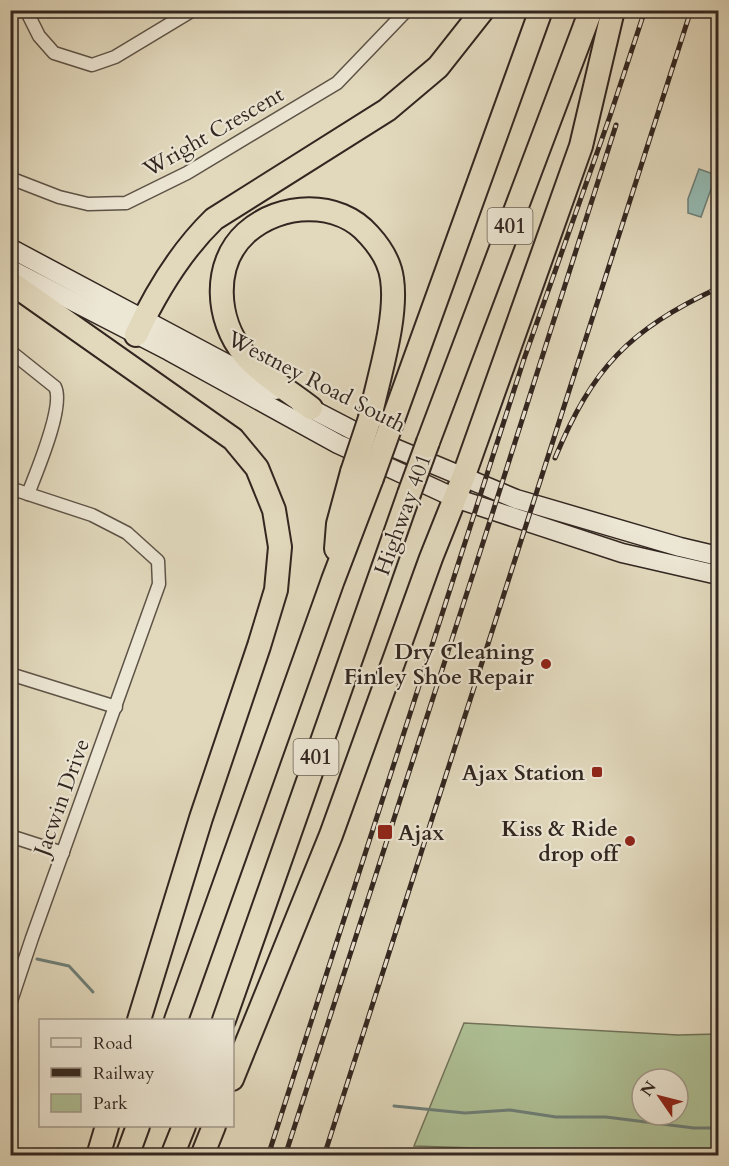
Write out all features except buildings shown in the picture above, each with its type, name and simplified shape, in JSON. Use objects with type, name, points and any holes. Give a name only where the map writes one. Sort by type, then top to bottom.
[{"type":"highway","points":[[140,326],[174,265],[214,219],[387,110],[438,67],[483,10]]},
{"type":"highway","name":"Highway 401","points":[[176,1019],[333,580],[362,475],[380,423],[541,10]]},
{"type":"highway","name":"Highway 401","points":[[224,1019],[409,494],[591,10]]},
{"type":"highway","points":[[234,1074],[331,835],[431,558],[459,488],[581,146],[614,10]]},
{"type":"highway","points":[[311,408],[244,354],[231,334],[223,312],[221,296],[223,274],[234,249],[245,234],[266,219],[286,212],[311,209],[329,211],[351,218],[362,226],[376,242],[386,260],[392,278],[394,308],[380,423]]},
{"type":"highway","points":[[10,282],[232,439],[257,468],[274,510],[280,547],[276,590],[201,818],[139,1019]]},
{"type":"highway","points":[[98,1155],[106,1127]]},
{"type":"highway","points":[[127,1155],[137,1127]]},
{"type":"highway","points":[[172,1155],[183,1127]]},
{"type":"highway","points":[[202,1155],[213,1127]]},
{"type":"main road","name":"Westney Road South","points":[[10,248],[338,444],[459,488],[622,554],[718,575]]},
{"type":"main road","name":"Westney Road South","points":[[10,269],[250,377],[459,488],[527,502],[718,556]]},
{"type":"street","points":[[26,10],[39,36],[54,53],[92,65],[115,57],[193,10]]},
{"type":"street","name":"Wright Crescent","points":[[10,178],[59,197],[88,204],[126,203],[187,174],[337,83],[407,10]]},
{"type":"street","points":[[10,351],[55,387],[58,394],[54,420],[28,494]]},
{"type":"street","name":"Jacwin Drive","points":[[10,488],[92,515],[127,533],[158,561],[159,584],[10,1004]]},
{"type":"street","points":[[10,674],[116,707]]},
{"type":"street","points":[[10,836],[63,853]]},
{"type":"green space","points":[[464,1023],[678,1035],[718,1034],[718,1155],[570,1156],[505,1149],[414,1146]]},
{"type":"water","points":[[699,169],[716,175],[701,217],[688,213],[688,199]]},
{"type":"waterway","points":[[10,953],[19,955]]},
{"type":"waterway","points":[[37,959],[69,966],[93,992]]},
{"type":"waterway","points":[[394,1106],[465,1113],[510,1110],[556,1117],[606,1117],[694,1128],[718,1128]]},
{"type":"railway","points":[[268,1156],[524,359],[645,10]]},
{"type":"railway","points":[[324,1156],[691,10]]},
{"type":"railway","points":[[285,1156],[616,125]]},
{"type":"railway","points":[[555,458],[584,399],[617,355],[660,319],[718,288]]},
{"type":"place","name":"Dry Cleaning Finley Shoe Repair","points":[[546,664]]},
{"type":"place","name":"Ajax Station","points":[[597,772]]},
{"type":"place","name":"Ajax","points":[[385,832]]},
{"type":"place","name":"Kiss & Ride drop off","points":[[630,841]]}]
